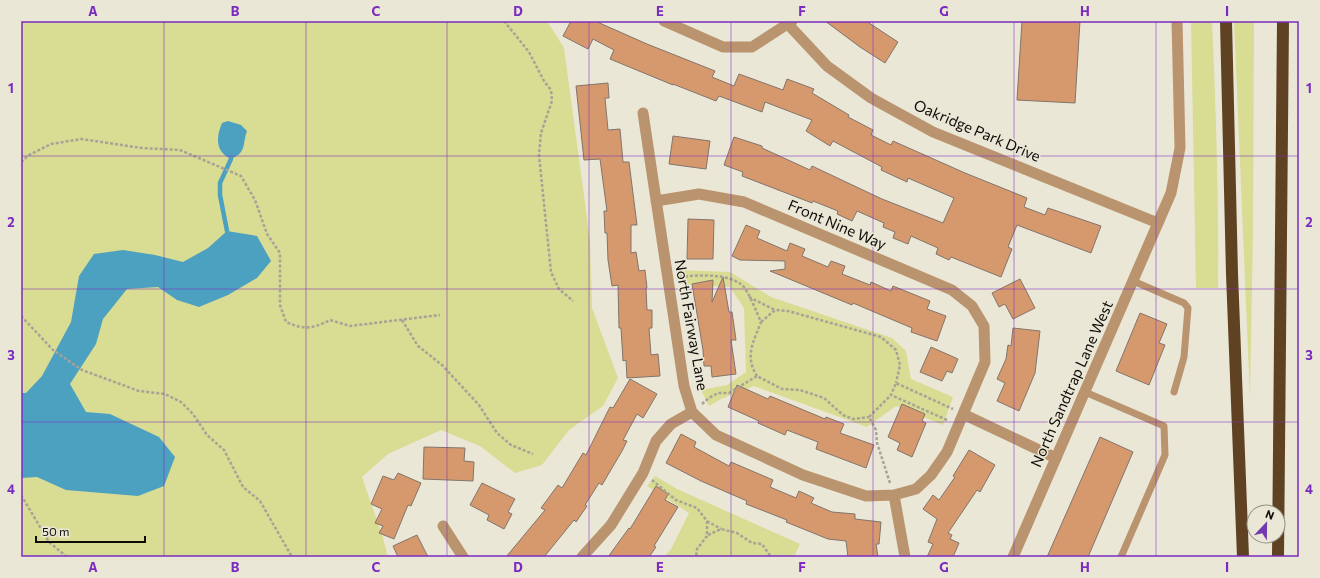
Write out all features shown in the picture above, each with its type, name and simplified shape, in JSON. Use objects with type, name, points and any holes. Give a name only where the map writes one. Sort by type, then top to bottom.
[{"type":"highway","points":[[1226,21],[1232,274],[1243,557]]},
{"type":"highway","points":[[1278,557],[1283,21]]},
{"type":"street","points":[[664,21],[723,47],[752,47],[788,22]]},
{"type":"street","name":"North Sandtrap Lane West","points":[[1013,557],[1171,193],[1180,148],[1177,21]]},
{"type":"street","name":"Oakridge Park Drive","points":[[788,22],[827,66],[871,98],[933,132],[1158,223]]},
{"type":"street","points":[[642,113],[656,201]]},
{"type":"street","name":"Front Nine Way","points":[[656,201],[699,194],[744,202],[952,290],[972,306],[984,326],[985,362],[947,452],[931,475],[916,489],[894,495],[866,496],[803,475],[716,434],[692,412]]},
{"type":"street","name":"North Fairway Lane","points":[[582,557],[610,525],[643,473],[656,441],[670,424],[692,412],[684,386],[656,201]]},
{"type":"street","points":[[963,414],[1056,458]]},
{"type":"street","points":[[894,495],[905,557]]},
{"type":"street","points":[[443,526],[463,557]]},
{"type":"lane","points":[[1133,281],[1184,303],[1188,308],[1184,357],[1174,392]]},
{"type":"lane","points":[[1085,392],[1164,426],[1166,455],[1121,557]]},
{"type":"path","points":[[504,21],[529,52],[538,71],[551,90],[552,101],[541,133],[539,155],[551,272],[559,289],[573,301]]},
{"type":"path","points":[[21,162],[30,155],[51,144],[81,139],[142,148],[180,150],[242,176],[255,200],[267,234],[280,254],[280,305],[286,322],[299,328],[316,327],[330,320],[350,326],[440,315]]},
{"type":"path","points":[[667,278],[714,276],[730,279],[742,286],[749,296],[761,322]]},
{"type":"path","points":[[749,296],[775,310],[788,312],[881,337],[896,350],[900,365],[896,383],[891,395],[869,417],[853,419],[843,415],[824,398],[800,390],[782,389],[757,376],[752,369],[750,357],[761,322],[775,310]]},
{"type":"path","points":[[21,316],[53,350],[82,370],[139,391],[165,394],[181,402],[193,414],[207,435],[224,450],[242,487],[260,501],[292,557]]},
{"type":"path","points":[[402,320],[418,346],[442,365],[479,404],[497,433],[512,445],[532,454]]},
{"type":"path","points":[[692,412],[709,398],[718,393],[729,393],[757,376]]},
{"type":"path","points":[[896,383],[963,414]]},
{"type":"path","points":[[891,395],[958,426]]},
{"type":"path","points":[[869,417],[876,430],[877,443],[894,495]]},
{"type":"path","points":[[643,473],[676,500],[697,508],[707,520],[721,530],[737,533],[752,543],[762,544],[771,557]]},
{"type":"path","points":[[21,495],[49,542],[66,557]]},
{"type":"path","points":[[707,520],[707,536]]},
{"type":"path","points":[[696,557],[697,550],[707,536],[721,530]]},
{"type":"green space","points":[[21,21],[547,21],[564,48],[590,240],[592,308],[618,378],[603,406],[569,430],[542,465],[515,473],[480,446],[441,430],[388,454],[362,477],[388,557],[21,557]]},
{"type":"green space","points":[[1191,21],[1212,21],[1217,154],[1218,288],[1196,288]]},
{"type":"green space","points":[[1234,21],[1254,21],[1253,232],[1250,398]]},
{"type":"green space","points":[[677,270],[730,272],[771,297],[892,338],[906,351],[911,379],[953,397],[943,425],[896,406],[867,427],[754,386],[721,399],[709,406],[701,390],[727,385],[746,372],[744,308],[730,287],[681,284]]},
{"type":"green space","points":[[655,476],[677,489],[800,544],[794,557],[664,557],[671,549],[689,513],[647,486]]},
{"type":"water","points":[[228,121],[241,125],[247,131],[242,151],[240,154],[231,159],[222,152],[218,144],[222,123]]},
{"type":"water","points":[[227,231],[257,236],[271,261],[257,278],[228,295],[199,307],[177,300],[158,287],[127,289],[103,319],[96,344],[70,384],[86,412],[110,414],[159,437],[175,457],[164,486],[138,496],[66,490],[37,477],[21,478],[21,393],[26,393],[42,376],[71,322],[79,276],[94,254],[123,250],[155,255],[183,262],[208,248]]},
{"type":"building","points":[[571,21],[595,21],[647,44],[715,71],[712,77],[734,86],[739,74],[783,90],[787,79],[814,89],[812,93],[849,115],[848,117],[873,130],[871,135],[891,145],[893,141],[965,173],[1027,198],[1024,207],[1045,215],[1048,208],[1101,226],[1091,253],[1017,225],[1008,247],[1012,249],[1001,277],[951,257],[949,260],[936,254],[938,248],[911,236],[908,244],[893,238],[895,232],[883,227],[884,223],[857,211],[852,221],[837,214],[838,211],[813,201],[812,203],[742,176],[743,172],[724,165],[734,137],[762,146],[762,148],[810,170],[812,166],[882,199],[943,223],[954,198],[908,178],[907,182],[881,170],[882,167],[833,141],[830,146],[806,131],[812,120],[765,102],[762,112],[719,96],[716,101],[610,59],[614,50],[593,39],[588,49],[563,36]]},
{"type":"building","points":[[825,21],[866,21],[898,42],[885,63],[860,47]]},
{"type":"building","points":[[1022,21],[1080,21],[1075,103],[1017,100]]},
{"type":"building","points":[[608,83],[609,98],[605,98],[608,130],[620,129],[623,162],[629,162],[637,225],[631,225],[631,253],[636,252],[639,271],[645,270],[647,310],[652,310],[652,328],[649,328],[651,355],[658,354],[660,376],[627,378],[626,360],[623,361],[621,328],[619,328],[618,285],[612,286],[608,260],[607,233],[605,233],[604,211],[607,211],[600,159],[584,160],[576,86]]},
{"type":"building","points":[[673,136],[710,141],[706,169],[669,164]]},
{"type":"building","points":[[688,219],[714,220],[713,259],[687,259]]},
{"type":"building","points":[[746,225],[760,231],[757,238],[787,251],[790,243],[805,249],[802,256],[828,267],[831,261],[845,266],[842,274],[870,285],[871,282],[891,291],[893,286],[930,301],[927,309],[946,316],[937,341],[911,332],[912,328],[853,303],[852,305],[770,271],[785,269],[785,261],[740,260],[732,256]]},
{"type":"building","points":[[723,277],[729,312],[732,312],[736,340],[731,340],[736,374],[712,377],[711,366],[704,366],[703,350],[692,284],[713,280],[712,302]]},
{"type":"building","points":[[1020,279],[1035,308],[1013,319],[1005,304],[999,307],[992,293]]},
{"type":"building","points":[[1140,313],[1167,324],[1159,343],[1165,345],[1149,385],[1116,371]]},
{"type":"building","points":[[1013,328],[1040,331],[1035,373],[1019,411],[997,401],[1005,383],[997,379],[1006,359],[1008,345],[1011,346]]},
{"type":"building","points":[[931,347],[958,359],[952,373],[947,371],[942,381],[920,372]]},
{"type":"building","points":[[630,379],[657,394],[643,418],[637,414],[623,440],[627,441],[602,485],[599,483],[585,505],[587,506],[576,522],[574,520],[544,557],[506,557],[545,510],[541,508],[558,485],[562,488],[583,453],[586,455],[610,407],[613,408]]},
{"type":"building","points":[[737,385],[768,399],[770,396],[825,419],[826,417],[844,424],[840,433],[874,445],[866,468],[816,449],[818,442],[787,430],[785,435],[728,407]]},
{"type":"building","points":[[902,404],[925,414],[922,421],[926,423],[912,457],[897,450],[900,443],[888,437]]},
{"type":"building","points":[[681,434],[696,442],[694,447],[729,466],[731,462],[773,480],[770,487],[796,498],[799,491],[814,498],[811,503],[832,512],[855,514],[855,519],[881,522],[879,544],[876,544],[878,557],[848,557],[846,541],[828,539],[786,522],[787,520],[746,504],[747,501],[701,481],[666,463]]},
{"type":"building","points":[[1100,437],[1133,452],[1088,557],[1047,557]]},
{"type":"building","points":[[424,447],[465,448],[464,461],[474,462],[473,481],[423,479]]},
{"type":"building","points":[[969,450],[995,465],[980,492],[977,490],[948,533],[952,535],[950,539],[959,543],[953,557],[927,557],[933,544],[928,542],[937,519],[923,509],[933,495],[939,500],[955,477],[953,476]]},
{"type":"building","points":[[398,473],[421,483],[411,506],[408,505],[394,539],[379,533],[383,526],[375,523],[382,509],[371,504],[383,476],[394,480]]},
{"type":"building","points":[[482,483],[515,499],[508,512],[512,514],[504,529],[487,520],[489,515],[470,505]]},
{"type":"building","points":[[656,486],[668,494],[665,500],[678,507],[654,546],[656,547],[649,557],[608,557],[629,528],[630,529]]},
{"type":"building","points":[[417,535],[428,557],[398,557],[393,546]]},
{"type":"waterway","points":[[227,231],[220,195],[220,183],[231,159]]}]
